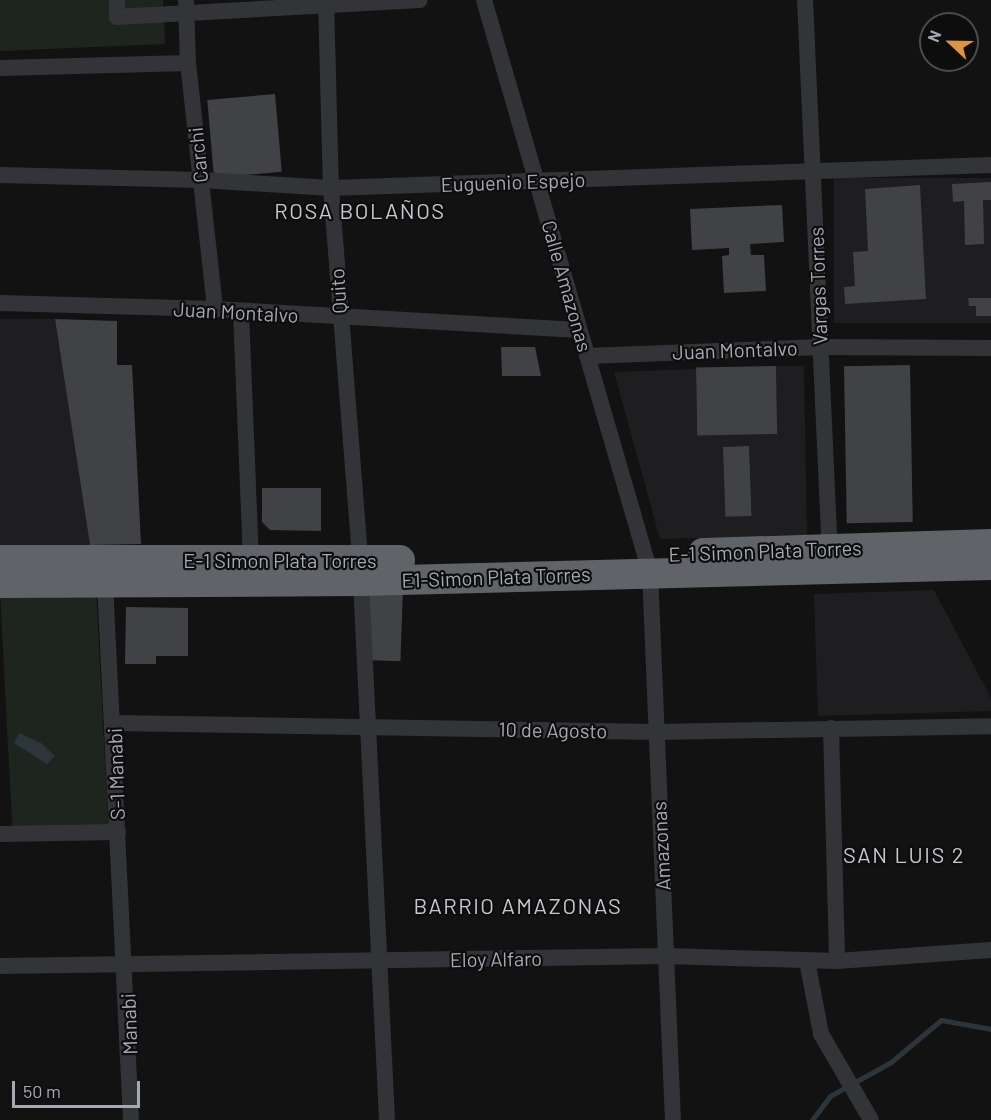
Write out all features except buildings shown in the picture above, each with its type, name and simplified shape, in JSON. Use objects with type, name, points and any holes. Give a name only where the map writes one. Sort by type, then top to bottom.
[{"type":"highway","name":"E-1 Simon Plata Torres","points":[[830,560],[991,544]]},
{"type":"highway","name":"E-1 Simon Plata Torres","points":[[0,560],[251,560],[360,570]]},
{"type":"highway","name":"E1-Simon Plata Torres","points":[[0,583],[105,583],[360,570],[648,563],[830,560],[991,565]]},
{"type":"street","points":[[117,0],[117,17],[186,6],[420,0]]},
{"type":"street","name":"Calle Amazonas","points":[[484,0],[648,563]]},
{"type":"street","name":"Vargas Torres","points":[[805,0],[830,560]]},
{"type":"street","name":"Quito","points":[[326,4],[331,188],[360,570],[387,1120]]},
{"type":"street","name":"Carchi","points":[[186,6],[188,63],[215,309]]},
{"type":"street","points":[[0,68],[188,63]]},
{"type":"street","name":"Euguenio Espejo","points":[[0,175],[201,180],[331,188],[536,182],[814,169],[991,165]]},
{"type":"street","name":"Juan Montalvo","points":[[0,303],[215,309],[579,330]]},
{"type":"street","points":[[241,312],[251,560]]},
{"type":"street","name":"Juan Montalvo","points":[[587,356],[821,347],[991,348]]},
{"type":"street","name":"Amazonas","points":[[648,563],[673,1120]]},
{"type":"street","name":"S-1 Manabi","points":[[105,583],[127,964]]},
{"type":"street","name":"10 de Agosto","points":[[114,723],[656,732],[991,726]]},
{"type":"street","points":[[831,728],[837,962]]},
{"type":"street","points":[[0,834],[118,832]]},
{"type":"street","name":"Eloy Alfaro","points":[[0,966],[667,956],[837,962],[991,950]]},
{"type":"street","points":[[807,961],[821,1034],[871,1120]]},
{"type":"street","name":"Manabi","points":[[127,964],[131,1120]]},
{"type":"shaded area","points":[[0,0],[163,0],[165,44],[0,51]]},
{"type":"shaded area","points":[[834,178],[991,178],[991,323],[834,323]]},
{"type":"shaded area","points":[[0,319],[55,319],[90,545],[0,549]]},
{"type":"shaded area","points":[[776,366],[804,366],[807,535],[660,539],[614,372],[696,369],[697,435],[777,434]]},
{"type":"shaded area","points":[[96,590],[108,825],[12,830],[0,595]]},
{"type":"shaded area","points":[[934,590],[991,698],[991,711],[818,716],[814,594]]},
{"type":"shaded area","points":[[19,733],[41,743],[55,756],[47,764],[14,743]]},
{"type":"waterway","points":[[812,1120],[830,1096],[891,1062],[941,1020],[991,1029]]},
{"type":"district","name":"ROSA BOLAÑOS","points":[[360,211]]},
{"type":"district","name":"SAN LUIS 2","points":[[904,855]]},
{"type":"district","name":"BARRIO AMAZONAS","points":[[518,906]]}]
